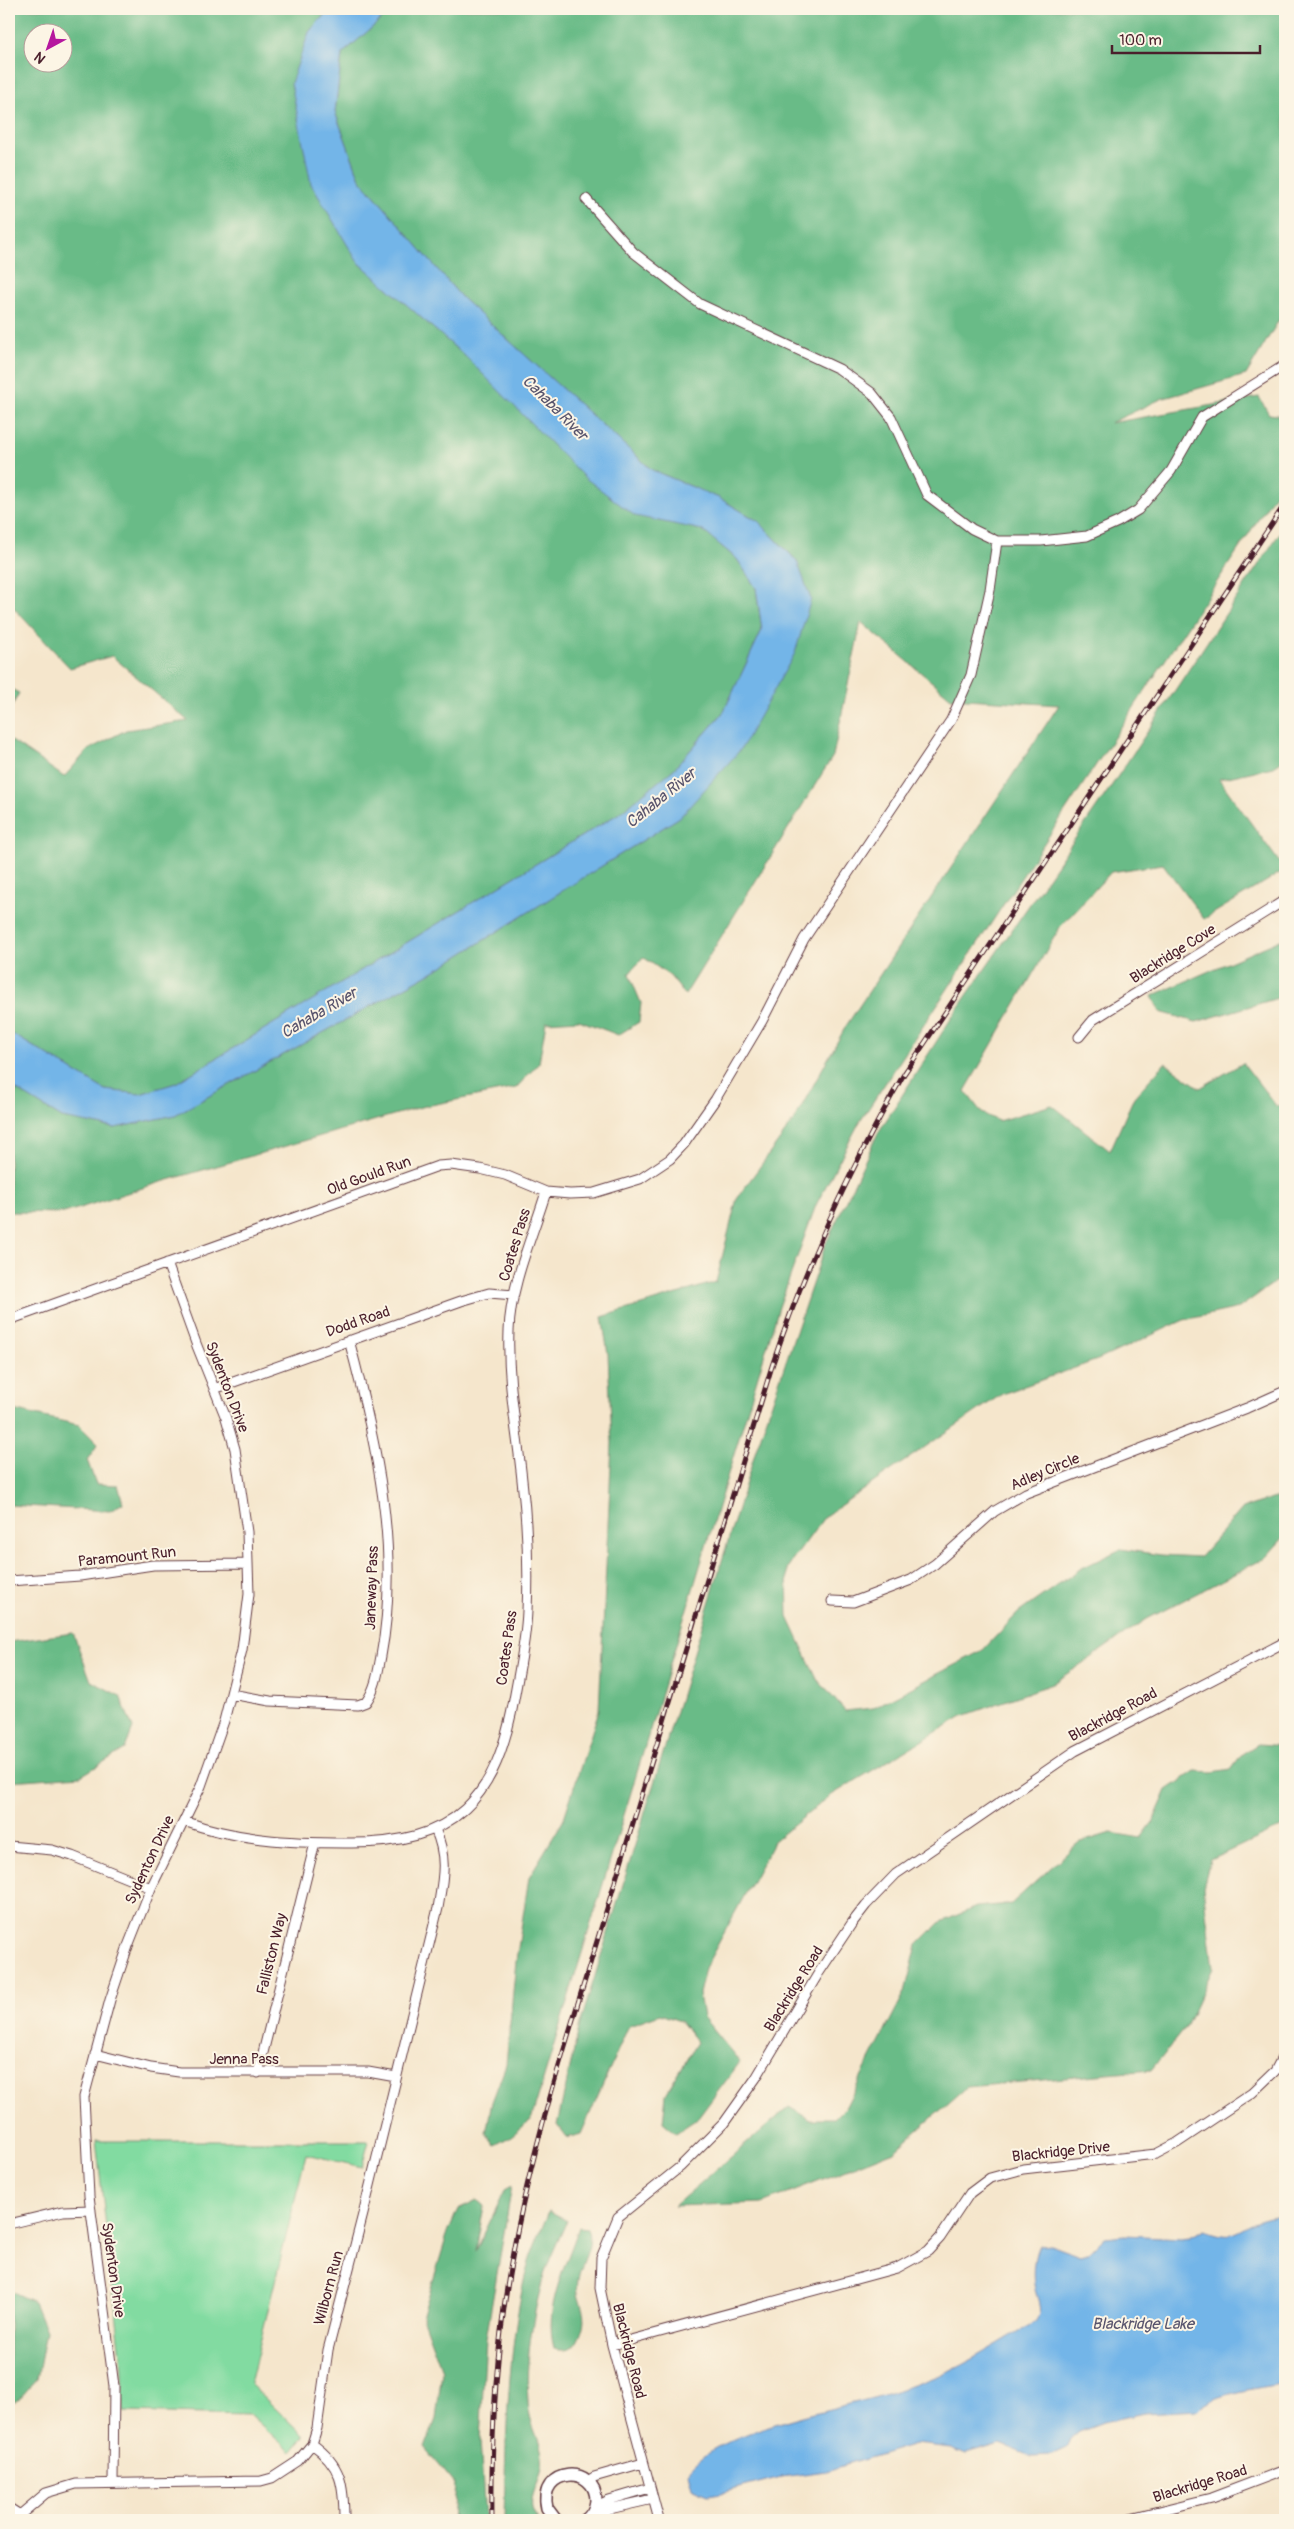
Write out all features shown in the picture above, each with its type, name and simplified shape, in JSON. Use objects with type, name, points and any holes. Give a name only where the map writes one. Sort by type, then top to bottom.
[{"type":"street","points":[[586,200],[633,252],[700,304],[839,369],[872,393],[891,417],[927,495],[972,529],[998,541],[1041,541],[1087,536],[1118,522],[1138,510],[1170,471],[1202,417],[1285,365]]},
{"type":"street","name":"Old Gould Run","points":[[9,1320],[438,1166],[452,1165],[480,1169],[505,1175],[546,1192],[570,1194],[594,1193],[640,1179],[658,1168],[675,1154],[715,1100],[762,1022],[804,939],[951,720],[971,675],[990,590],[998,541]]},
{"type":"street","name":"Blackridge Cove","points":[[1079,1037],[1093,1020],[1285,900]]},
{"type":"street","name":"Coates Pass","points":[[184,1821],[220,1833],[315,1843],[394,1842],[420,1836],[457,1816],[485,1786],[504,1748],[524,1640],[527,1610],[526,1528],[509,1371],[509,1329],[514,1295],[546,1192]]},
{"type":"street","name":"Sydenton Drive","points":[[113,2482],[114,2386],[91,2210],[84,2097],[94,2054],[128,1946],[151,1888],[210,1762],[231,1694],[247,1622],[248,1564],[242,1492],[235,1449],[167,1263]]},
{"type":"street","name":"Dodd Road","points":[[214,1389],[350,1340],[490,1293],[514,1295]]},
{"type":"street","name":"Janeway Pass","points":[[231,1694],[270,1701],[358,1705],[366,1702],[376,1684],[388,1607],[387,1539],[373,1436],[350,1340]]},
{"type":"street","name":"Adley Circle","points":[[832,1601],[853,1602],[917,1576],[935,1564],[995,1511],[1026,1493],[1247,1408],[1285,1391]]},
{"type":"street","name":"Paramount Run","points":[[9,1581],[80,1576],[153,1565],[248,1564]]},
{"type":"street","name":"Blackridge Road","points":[[659,2520],[603,2307],[600,2274],[606,2244],[618,2217],[680,2167],[724,2122],[756,2078],[818,1974],[852,1923],[883,1886],[911,1862],[1075,1751],[1285,1642]]},
{"type":"street","name":"Wilborn Run","points":[[19,2518],[46,2493],[62,2487],[113,2482],[260,2481],[287,2470],[312,2444],[321,2410],[320,2393],[328,2350],[442,1884],[444,1860],[441,1844],[435,1829]]},
{"type":"street","name":"Falliston Way","points":[[258,2073],[315,1843]]},
{"type":"street","points":[[9,1846],[52,1850],[72,1856],[151,1888]]},
{"type":"street","name":"Blackridge Drive","points":[[612,2345],[897,2268],[928,2251],[970,2193],[982,2182],[1004,2172],[1156,2154],[1177,2143],[1252,2093],[1275,2072],[1285,2052]]},
{"type":"street","name":"Jenna Pass","points":[[94,2054],[151,2068],[179,2072],[368,2072],[396,2078]]},
{"type":"street","points":[[9,2224],[64,2211],[91,2210]]},
{"type":"street","points":[[312,2444],[324,2453],[339,2473],[344,2495],[344,2520]]},
{"type":"street","points":[[588,2482],[594,2477],[643,2463]]},
{"type":"street","name":"Blackridge Road","points":[[1122,2520],[1211,2498],[1285,2470]]},
{"type":"street","points":[[556,2520],[550,2514],[545,2502],[550,2484],[560,2477],[570,2474],[580,2476],[588,2482],[595,2493],[591,2513]]},
{"type":"street","points":[[591,2513],[609,2500],[650,2488]]},
{"type":"street","points":[[591,2513],[653,2500]]},
{"type":"street","points":[[9,2508],[19,2518]]},
{"type":"green space","points":[[9,9],[330,9],[309,32],[357,261],[466,357],[635,515],[702,530],[737,559],[756,588],[762,630],[723,713],[674,769],[618,814],[176,1083],[140,1094],[105,1090],[9,1032],[9,739],[64,777],[88,750],[126,730],[188,721],[112,656],[70,668],[9,603]]},
{"type":"green space","points":[[403,9],[1285,9],[1285,310],[1246,375],[1161,399],[1110,423],[1259,397],[1269,414],[1285,416],[1285,479],[859,1123],[816,1205],[779,1307],[531,2120],[511,2136],[495,2145],[486,2133],[492,2102],[506,2064],[516,1961],[529,1877],[563,1821],[599,1710],[612,1443],[608,1354],[602,1317],[716,1282],[737,1198],[794,1120],[846,1026],[1059,705],[951,698],[861,622],[833,756],[685,995],[670,976],[643,957],[629,974],[641,1003],[639,1022],[618,1035],[579,1020],[546,1022],[539,1063],[516,1088],[421,1107],[158,1183],[64,1213],[9,1212],[9,1085],[62,1118],[115,1128],[175,1115],[441,967],[680,817],[797,561],[758,521],[719,498],[652,470],[462,298],[360,179],[335,112],[342,54],[385,16]]},
{"type":"green space","points":[[1285,525],[1285,758],[1273,767],[1219,779],[1285,870],[1204,919],[1163,864],[1111,872],[1060,927],[965,1091],[982,1113],[998,1121],[1052,1105],[1110,1151],[1134,1097],[1165,1063],[1200,1088],[1243,1063],[1277,1107],[1285,1101],[1285,1275],[1239,1308],[1184,1320],[1100,1359],[1002,1394],[825,1516],[787,1568],[788,1617],[817,1679],[845,1711],[873,1708],[983,1650],[1018,1613],[1080,1569],[1121,1549],[1161,1555],[1200,1557],[1243,1508],[1285,1495],[1285,1536],[1265,1558],[1147,1619],[1052,1684],[963,1716],[830,1796],[774,1841],[705,1968],[699,1994],[703,2017],[740,2062],[698,2118],[676,2133],[663,2122],[666,2094],[697,2042],[680,2021],[660,2014],[629,2025],[581,2134],[567,2138],[557,2125],[579,2028],[755,1453],[826,1243],[878,1133],[954,1014],[1112,785]]},
{"type":"green space","points":[[9,688],[19,693],[9,712]]},
{"type":"green space","points":[[1285,938],[1285,996],[1196,1022],[1160,1012],[1152,996]]},
{"type":"green space","points":[[9,1409],[79,1425],[98,1444],[87,1460],[96,1484],[118,1485],[123,1503],[110,1511],[9,1505]]},
{"type":"green space","points":[[73,1633],[91,1681],[120,1696],[133,1728],[125,1749],[81,1776],[9,1781],[9,1642]]},
{"type":"green space","points":[[1258,1744],[1285,1746],[1285,1825],[1210,1860],[1203,1887],[1213,1968],[1187,2025],[1151,2070],[967,2087],[894,2151],[762,2203],[674,2206],[789,2107],[809,2119],[834,2119],[845,2108],[905,1992],[917,1945],[939,1923],[976,1907],[1011,1904],[1078,1843],[1111,1833],[1141,1838],[1153,1822],[1167,1790],[1195,1771],[1213,1772],[1231,1769],[1242,1754]]},
{"type":"green space","points":[[96,2141],[369,2141],[362,2167],[306,2154],[250,2384],[304,2436],[291,2452],[250,2415],[124,2412],[121,2356]]},
{"type":"green space","points":[[512,2186],[486,2338],[480,2440],[485,2520],[452,2520],[455,2484],[425,2448],[436,2419],[442,2371],[422,2317],[448,2232],[458,2209],[477,2200],[484,2206],[476,2251],[505,2190]]},
{"type":"green space","points":[[549,2211],[567,2220],[544,2275],[535,2314],[528,2363],[529,2412],[542,2452],[542,2467],[532,2501],[534,2514],[538,2520],[504,2520],[509,2395],[515,2333],[528,2264]]},
{"type":"green space","points":[[579,2227],[588,2228],[590,2235],[577,2288],[584,2321],[578,2340],[573,2346],[564,2349],[554,2348],[551,2333],[551,2317],[554,2302],[562,2272]]},
{"type":"green space","points":[[9,2290],[34,2302],[46,2331],[37,2379],[18,2400],[9,2403]]},
{"type":"water","name":"Cahaba River","points":[[330,9],[403,9],[385,16],[342,54],[335,112],[360,179],[462,298],[652,470],[719,498],[758,521],[797,561],[811,599],[795,653],[741,749],[680,817],[441,967],[175,1115],[115,1128],[62,1118],[9,1085],[9,1032],[105,1090],[140,1094],[176,1083],[618,814],[674,769],[723,713],[762,630],[756,588],[737,559],[702,530],[635,516],[584,477],[466,357],[357,261],[311,184],[291,83],[309,32]]},
{"type":"water","name":"Blackridge Lake","points":[[1285,2215],[1285,2382],[1226,2395],[1205,2404],[1198,2410],[1145,2413],[1103,2422],[1079,2431],[1070,2439],[1066,2448],[1051,2455],[1030,2456],[1000,2444],[966,2454],[952,2448],[915,2444],[826,2471],[781,2477],[721,2493],[708,2495],[692,2488],[688,2472],[705,2456],[727,2443],[754,2431],[870,2399],[931,2378],[963,2364],[1036,2321],[1039,2307],[1033,2280],[1033,2269],[1039,2245],[1050,2244],[1081,2255],[1088,2253],[1104,2237],[1125,2235],[1181,2238],[1190,2237],[1205,2229],[1221,2234],[1231,2234],[1269,2218]]},
{"type":"railway","points":[[492,2520],[492,2454],[498,2355],[512,2258],[533,2163],[572,2022],[732,1495],[772,1366],[799,1291],[847,1181],[904,1074],[1285,504]]}]
